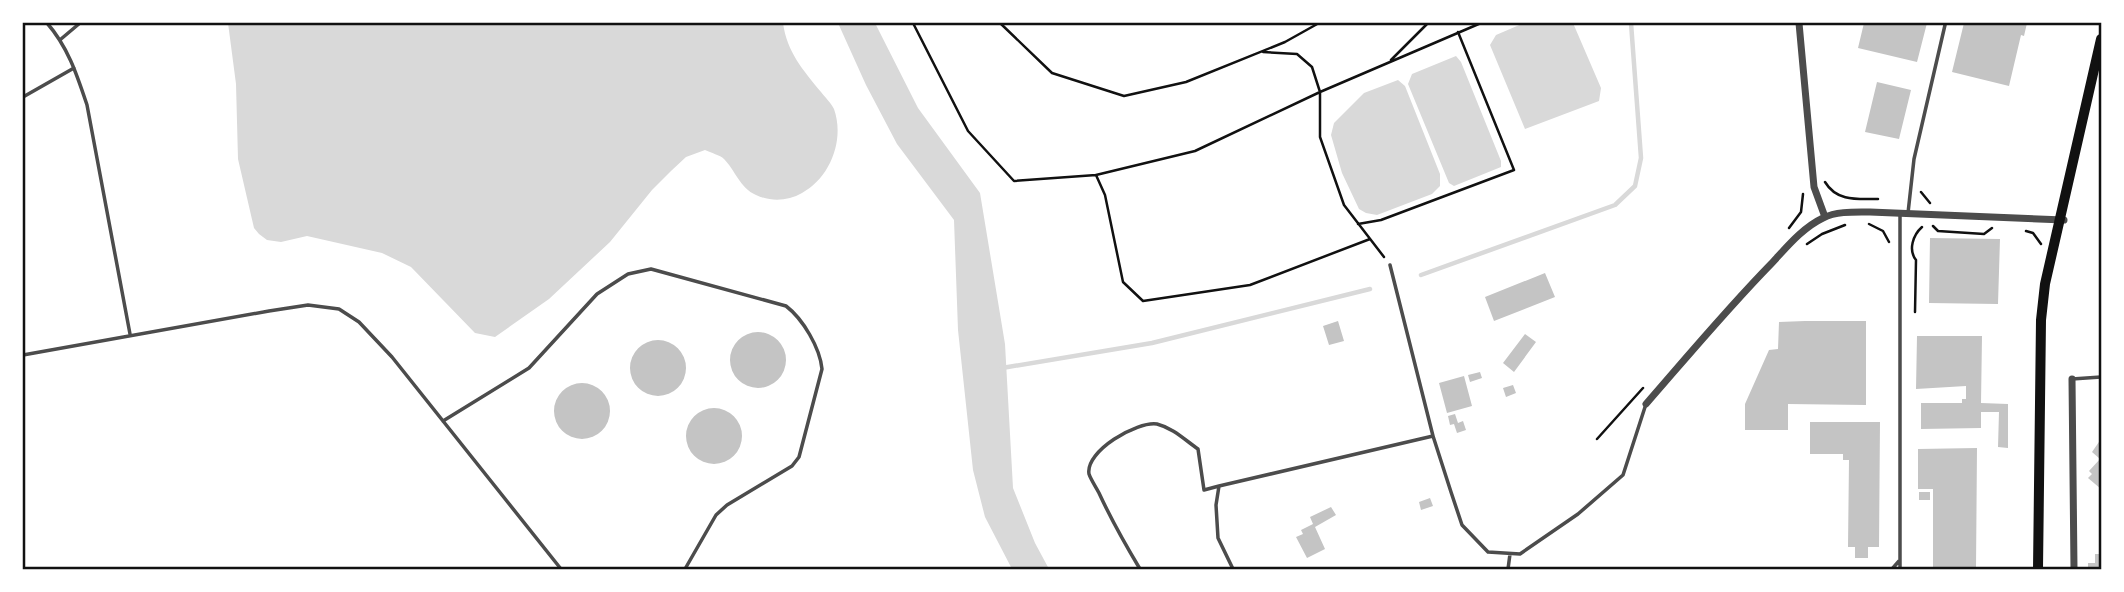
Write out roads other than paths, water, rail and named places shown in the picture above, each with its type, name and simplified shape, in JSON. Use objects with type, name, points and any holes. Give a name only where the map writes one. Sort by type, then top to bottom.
[{"type":"main road","points":[[2062,220],[2101,39]]},
{"type":"main road","points":[[2040,569],[2041,320],[2045,284],[2101,66]]},
{"type":"street","points":[[1799,23],[1814,187],[1825,216]]},
{"type":"street","points":[[1646,404],[1759,276],[1795,239],[1825,216],[1849,212],[2062,220]]},
{"type":"street","points":[[2072,379],[2074,569]]},
{"type":"lane","points":[[47,23],[61,39],[75,68],[87,105],[130,334]]},
{"type":"lane","points":[[61,39],[80,23]]},
{"type":"lane","points":[[1900,569],[1904,213],[1945,25]]},
{"type":"lane","points":[[23,97],[75,68]]},
{"type":"lane","points":[[1390,265],[1433,436],[1462,525],[1488,552],[1520,554],[1578,514],[1623,475],[1646,404]]},
{"type":"lane","points":[[443,421],[529,368],[597,293],[640,269],[651,269],[786,306],[796,313],[802,323],[821,360],[822,369],[799,457],[792,466],[727,505],[716,515],[685,569]]},
{"type":"lane","points":[[23,355],[130,334],[308,305],[339,309],[359,322],[392,357],[561,569]]},
{"type":"lane","points":[[2072,379],[2101,377]]},
{"type":"lane","points":[[1140,569],[1112,521],[1090,474],[1090,462],[1100,448],[1144,425],[1156,424],[1175,431],[1198,449],[1204,490],[1433,436]]},
{"type":"lane","points":[[1219,486],[1216,505],[1218,538],[1233,569]]},
{"type":"lane","points":[[1508,569],[1510,554]]},
{"type":"lane","points":[[1892,569],[1900,559]]},
{"type":"waterway","points":[[1421,275],[1615,205],[1635,186],[1641,158],[1631,23]]},
{"type":"waterway","points":[[1002,368],[1152,343],[1370,289]]}]
